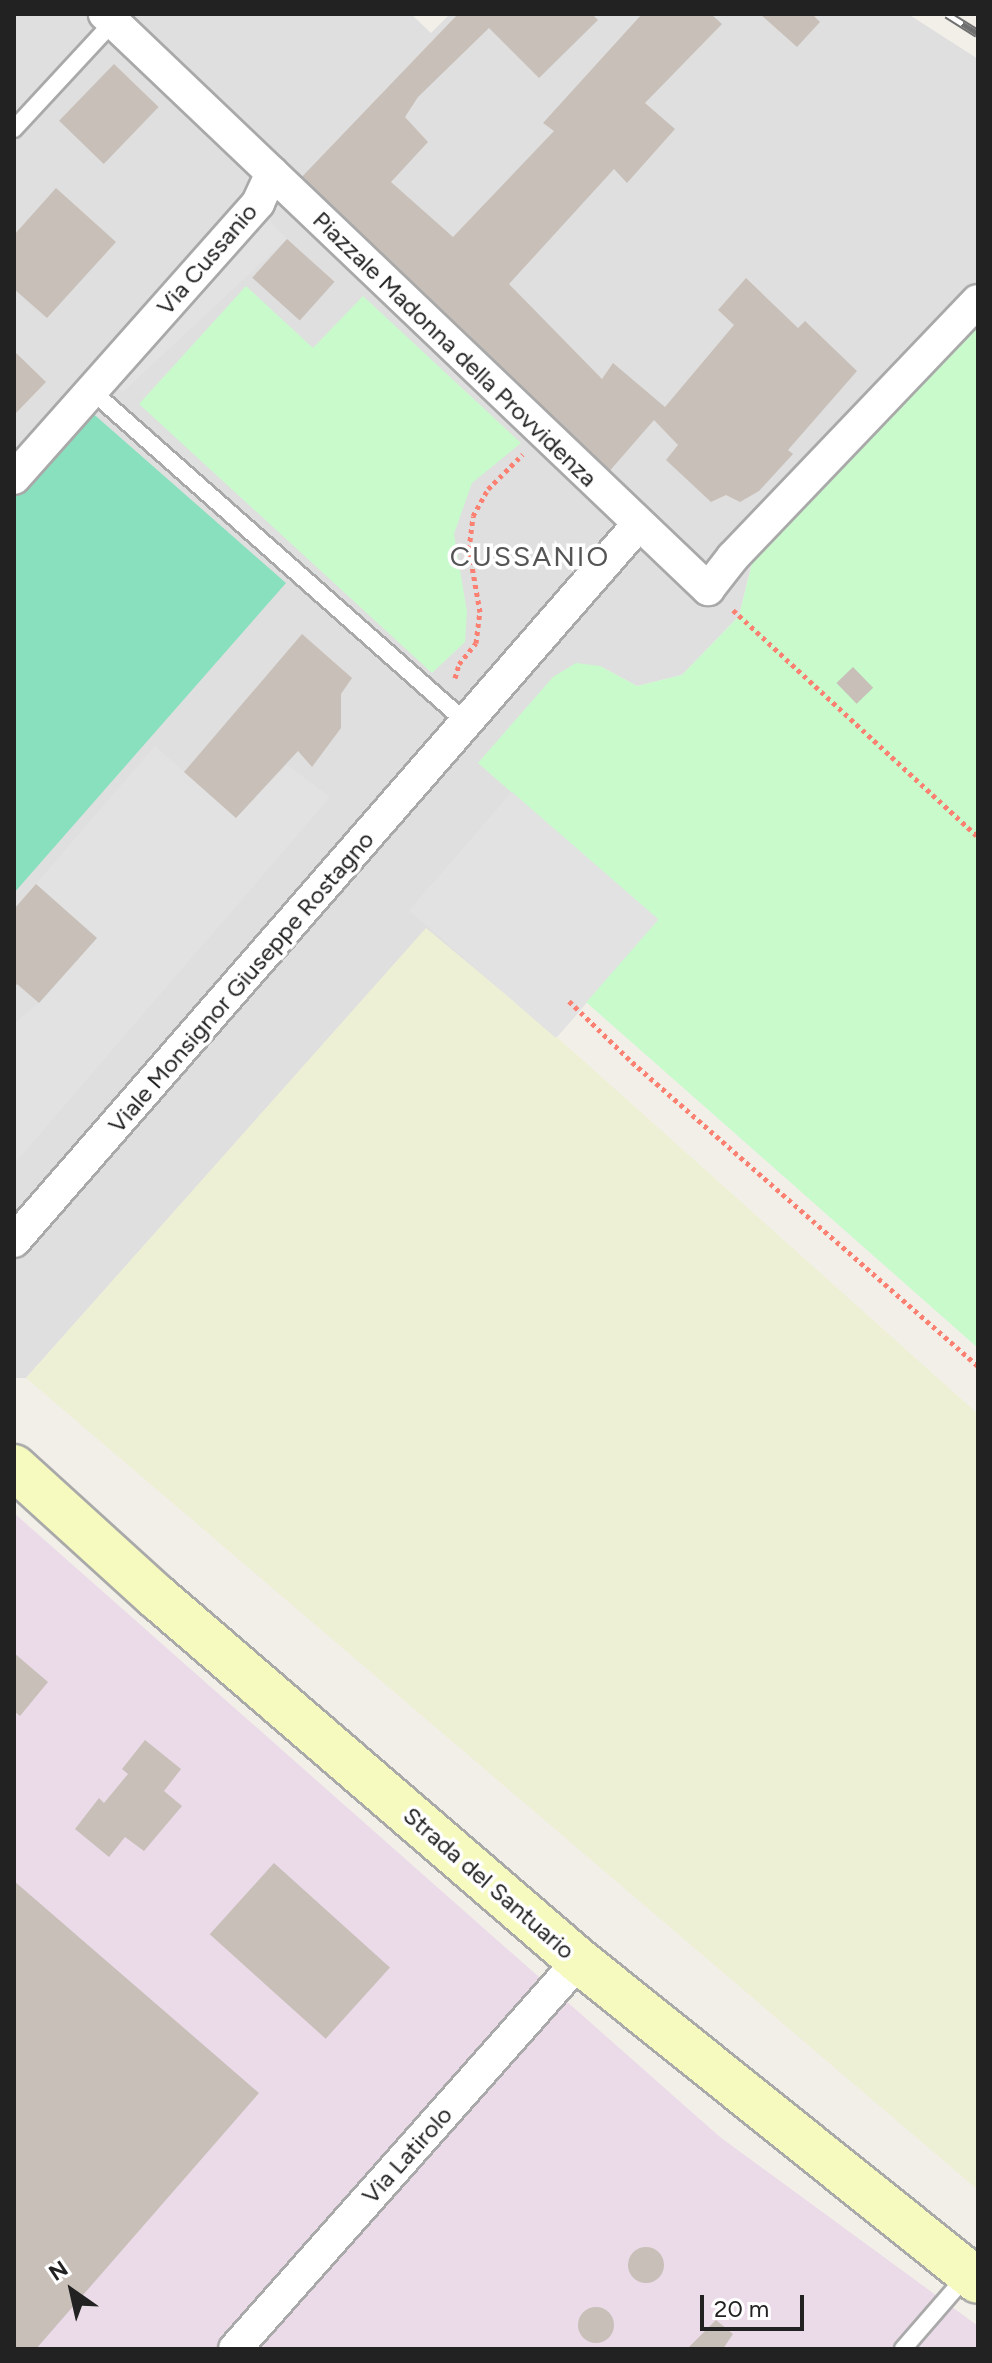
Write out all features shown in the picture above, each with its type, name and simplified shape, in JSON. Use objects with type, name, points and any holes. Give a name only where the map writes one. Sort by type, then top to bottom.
[{"type":"street","points":[[109,18],[272,173]]},
{"type":"street","name":"Via Cussanio","points":[[14,478],[258,203],[272,173]]},
{"type":"street","name":"Piazzale Madonna della Provvidenza","points":[[272,173],[542,434],[708,589]]},
{"type":"street","points":[[708,589],[733,557],[978,301]]},
{"type":"street","points":[[474,716],[638,525]]},
{"type":"street","name":"Viale Monsignor Giuseppe Rostagno","points":[[14,1241],[474,716]]},
{"type":"street","name":"Strada del Santuario","points":[[14,1467],[157,1597],[579,1961],[973,2278]]},
{"type":"street","name":"Via Latirolo","points":[[235,2349],[579,1961]]},
{"type":"lane","points":[[14,129],[109,18]]},
{"type":"lane","points":[[92,391],[474,716]]},
{"type":"lane","points":[[903,2349],[973,2278]]},
{"type":"path","points":[[474,716],[454,680],[459,664],[476,643],[480,612],[469,549],[473,516],[488,489],[542,434]]},
{"type":"path","points":[[708,589],[978,837]]},
{"type":"path","points":[[569,1001],[644,1073],[978,1366]]},
{"type":"shaded area","points":[[14,14],[411,14],[431,33],[450,14],[908,14],[978,59],[978,323],[752,563],[739,616],[682,675],[637,686],[600,666],[479,763],[658,920],[557,1037],[426,929],[26,1378],[14,1378]]},
{"type":"shaded area","points":[[269,220],[287,239],[122,392],[104,373]]},
{"type":"shaded area","points":[[155,746],[236,818],[287,765],[330,797],[14,1164],[14,1024],[39,1003],[97,938],[36,884]]},
{"type":"shaded area","points":[[512,792],[658,919],[555,1038],[409,910]]},
{"type":"shaded area","points":[[14,1513],[720,2137],[978,2326],[978,2349],[14,2349]]},
{"type":"green space","points":[[246,286],[313,348],[363,296],[521,443],[472,483],[454,534],[467,612],[465,642],[432,673],[139,404]]},
{"type":"green space","points":[[978,323],[978,1348],[586,1002],[658,920],[478,763],[553,677],[576,663],[600,666],[637,686],[682,675],[739,616],[752,563]]},
{"type":"green space","points":[[89,410],[286,583],[14,893],[14,495]]},
{"type":"green space","points":[[426,928],[557,1037],[978,1414],[978,2190],[26,1378]]},
{"type":"building","points":[[458,14],[592,14],[598,20],[539,78],[489,28],[418,97],[405,117],[428,142],[391,182],[453,237],[554,131],[543,123],[642,14],[711,14],[722,24],[645,103],[675,129],[627,183],[614,169],[509,284],[602,379],[613,363],[665,407],[734,325],[718,310],[746,278],[798,328],[805,321],[857,371],[788,450],[793,454],[759,491],[740,502],[726,495],[711,502],[666,460],[678,445],[654,420],[607,474],[296,183]]},
{"type":"building","points":[[760,14],[812,14],[820,22],[797,47]]},
{"type":"building","points":[[114,64],[159,107],[104,164],[59,121]]},
{"type":"building","points":[[56,188],[116,242],[47,318],[14,289],[14,235]]},
{"type":"building","points":[[287,239],[335,282],[300,320],[252,278]]},
{"type":"building","points":[[14,351],[46,382],[14,415]]},
{"type":"building","points":[[302,634],[352,678],[341,694],[341,728],[312,767],[298,751],[236,818],[184,772]]},
{"type":"building","points":[[853,667],[873,688],[857,704],[836,683]]},
{"type":"building","points":[[36,884],[97,938],[39,1003],[17,984],[14,988],[14,909]]},
{"type":"building","points":[[14,1653],[48,1682],[20,1716],[14,1711]]},
{"type":"building","points":[[145,1740],[181,1769],[164,1791],[182,1806],[144,1851],[125,1837],[109,1857],[75,1829],[99,1798],[104,1803],[128,1774],[122,1769]]},
{"type":"building","points":[[274,1863],[390,1967],[326,2039],[210,1934]]},
{"type":"building","points":[[14,1881],[259,2093],[36,2349],[14,2349]]},
{"type":"building","points":[[646,2247],[659,2252],[664,2265],[659,2278],[646,2283],[633,2278],[628,2265],[633,2252]]},
{"type":"building","points":[[596,2307],[609,2312],[614,2325],[609,2338],[596,2343],[583,2338],[578,2325],[583,2312]]},
{"type":"building","points":[[716,2320],[733,2334],[723,2349],[687,2349]]},
{"type":"railway","points":[[947,14],[978,33]]},
{"type":"district","name":"CUSSANIO","points":[[530,556]]}]
